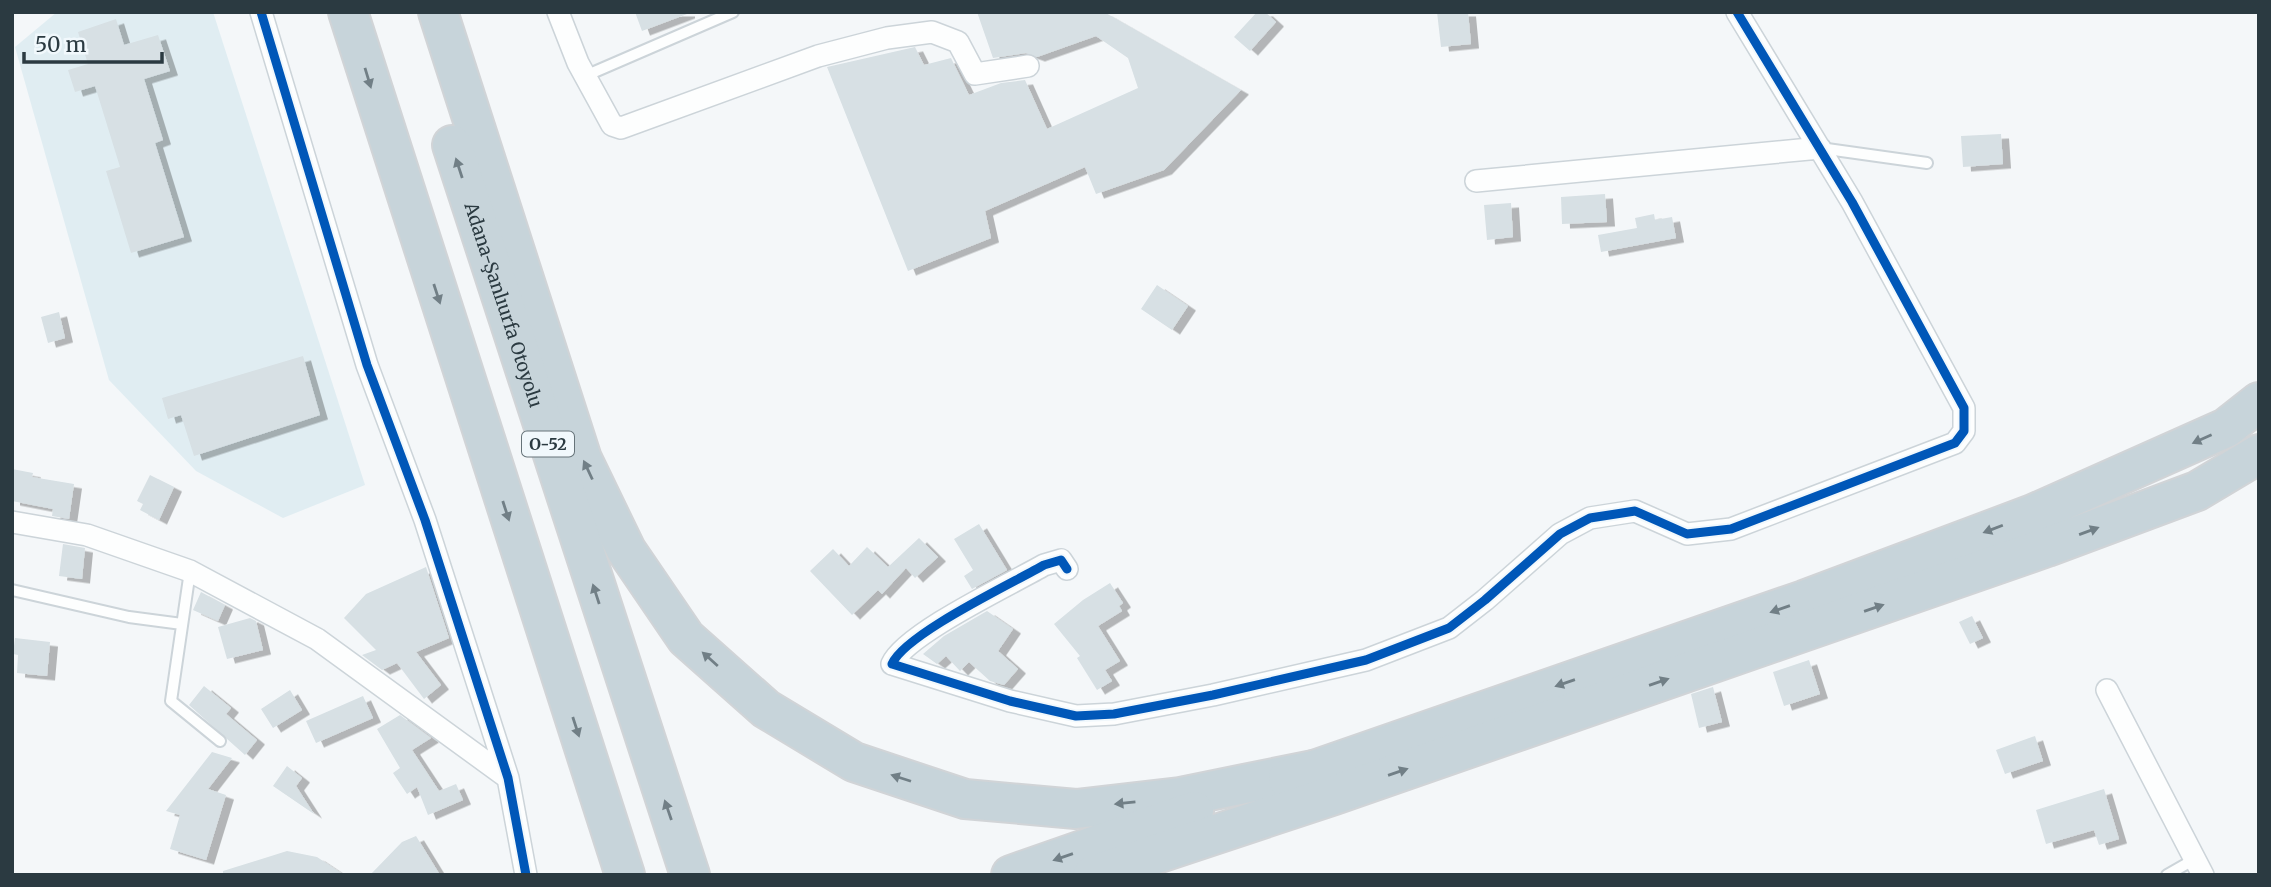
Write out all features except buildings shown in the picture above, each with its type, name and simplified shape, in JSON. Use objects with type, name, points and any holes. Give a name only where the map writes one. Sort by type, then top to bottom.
[{"type":"highway","points":[[348,12],[625,875]]},
{"type":"highway","name":"Adana-Şanlıurfa Otoyolu","points":[[411,12],[618,660],[690,875]]},
{"type":"highway","points":[[438,12],[582,458],[626,550],[686,638],[766,709],[854,762],[965,799],[1076,809],[1323,783]]},
{"type":"highway","points":[[1093,875],[1323,783],[2033,514],[2226,428],[2259,402]]},
{"type":"highway","points":[[1011,875],[1323,783],[2048,547],[2197,491],[2259,454]]},
{"type":"highway","points":[[1175,875],[1323,783]]},
{"type":"street","points":[[261,12],[367,365],[425,520],[508,778],[526,875]]},
{"type":"street","points":[[558,12],[585,76],[612,125],[621,128],[818,56],[887,38],[932,32],[958,42],[975,74],[1028,66]]},
{"type":"street","points":[[1067,569],[1061,560],[1044,565],[915,639],[891,664],[1010,701],[1076,716],[1114,714],[1213,695],[1366,660],[1449,628],[1560,534],[1590,518],[1635,511],[1687,534],[1731,529],[1955,443],[1964,431],[1964,408],[1852,202],[1737,12]]},
{"type":"street","points":[[1476,181],[1820,148]]},
{"type":"street","points":[[12,522],[87,535],[190,571],[317,639],[508,778]]},
{"type":"street","points":[[2107,690],[2199,867]]},
{"type":"lane","points":[[585,76],[733,12]]},
{"type":"lane","points":[[1820,148],[1927,163]]},
{"type":"lane","points":[[190,571],[171,701],[220,741]]},
{"type":"lane","points":[[12,590],[128,617],[182,624]]},
{"type":"lane","points":[[2167,875],[2199,867]]},
{"type":"shaded area","points":[[57,12],[213,12],[365,485],[283,518],[196,471],[109,380],[15,47]]},
{"type":"cycle path","points":[[261,12],[367,365],[425,520],[508,778],[526,875]]},
{"type":"cycle path","points":[[1067,569],[1061,560],[1044,565],[985,597],[917,639],[901,652],[892,664],[1010,701],[1076,716],[1114,714],[1213,695],[1366,660],[1449,628],[1560,534],[1590,518],[1635,511],[1687,534],[1731,529],[1955,443],[1964,431],[1964,408],[1852,202],[1737,12]]}]
